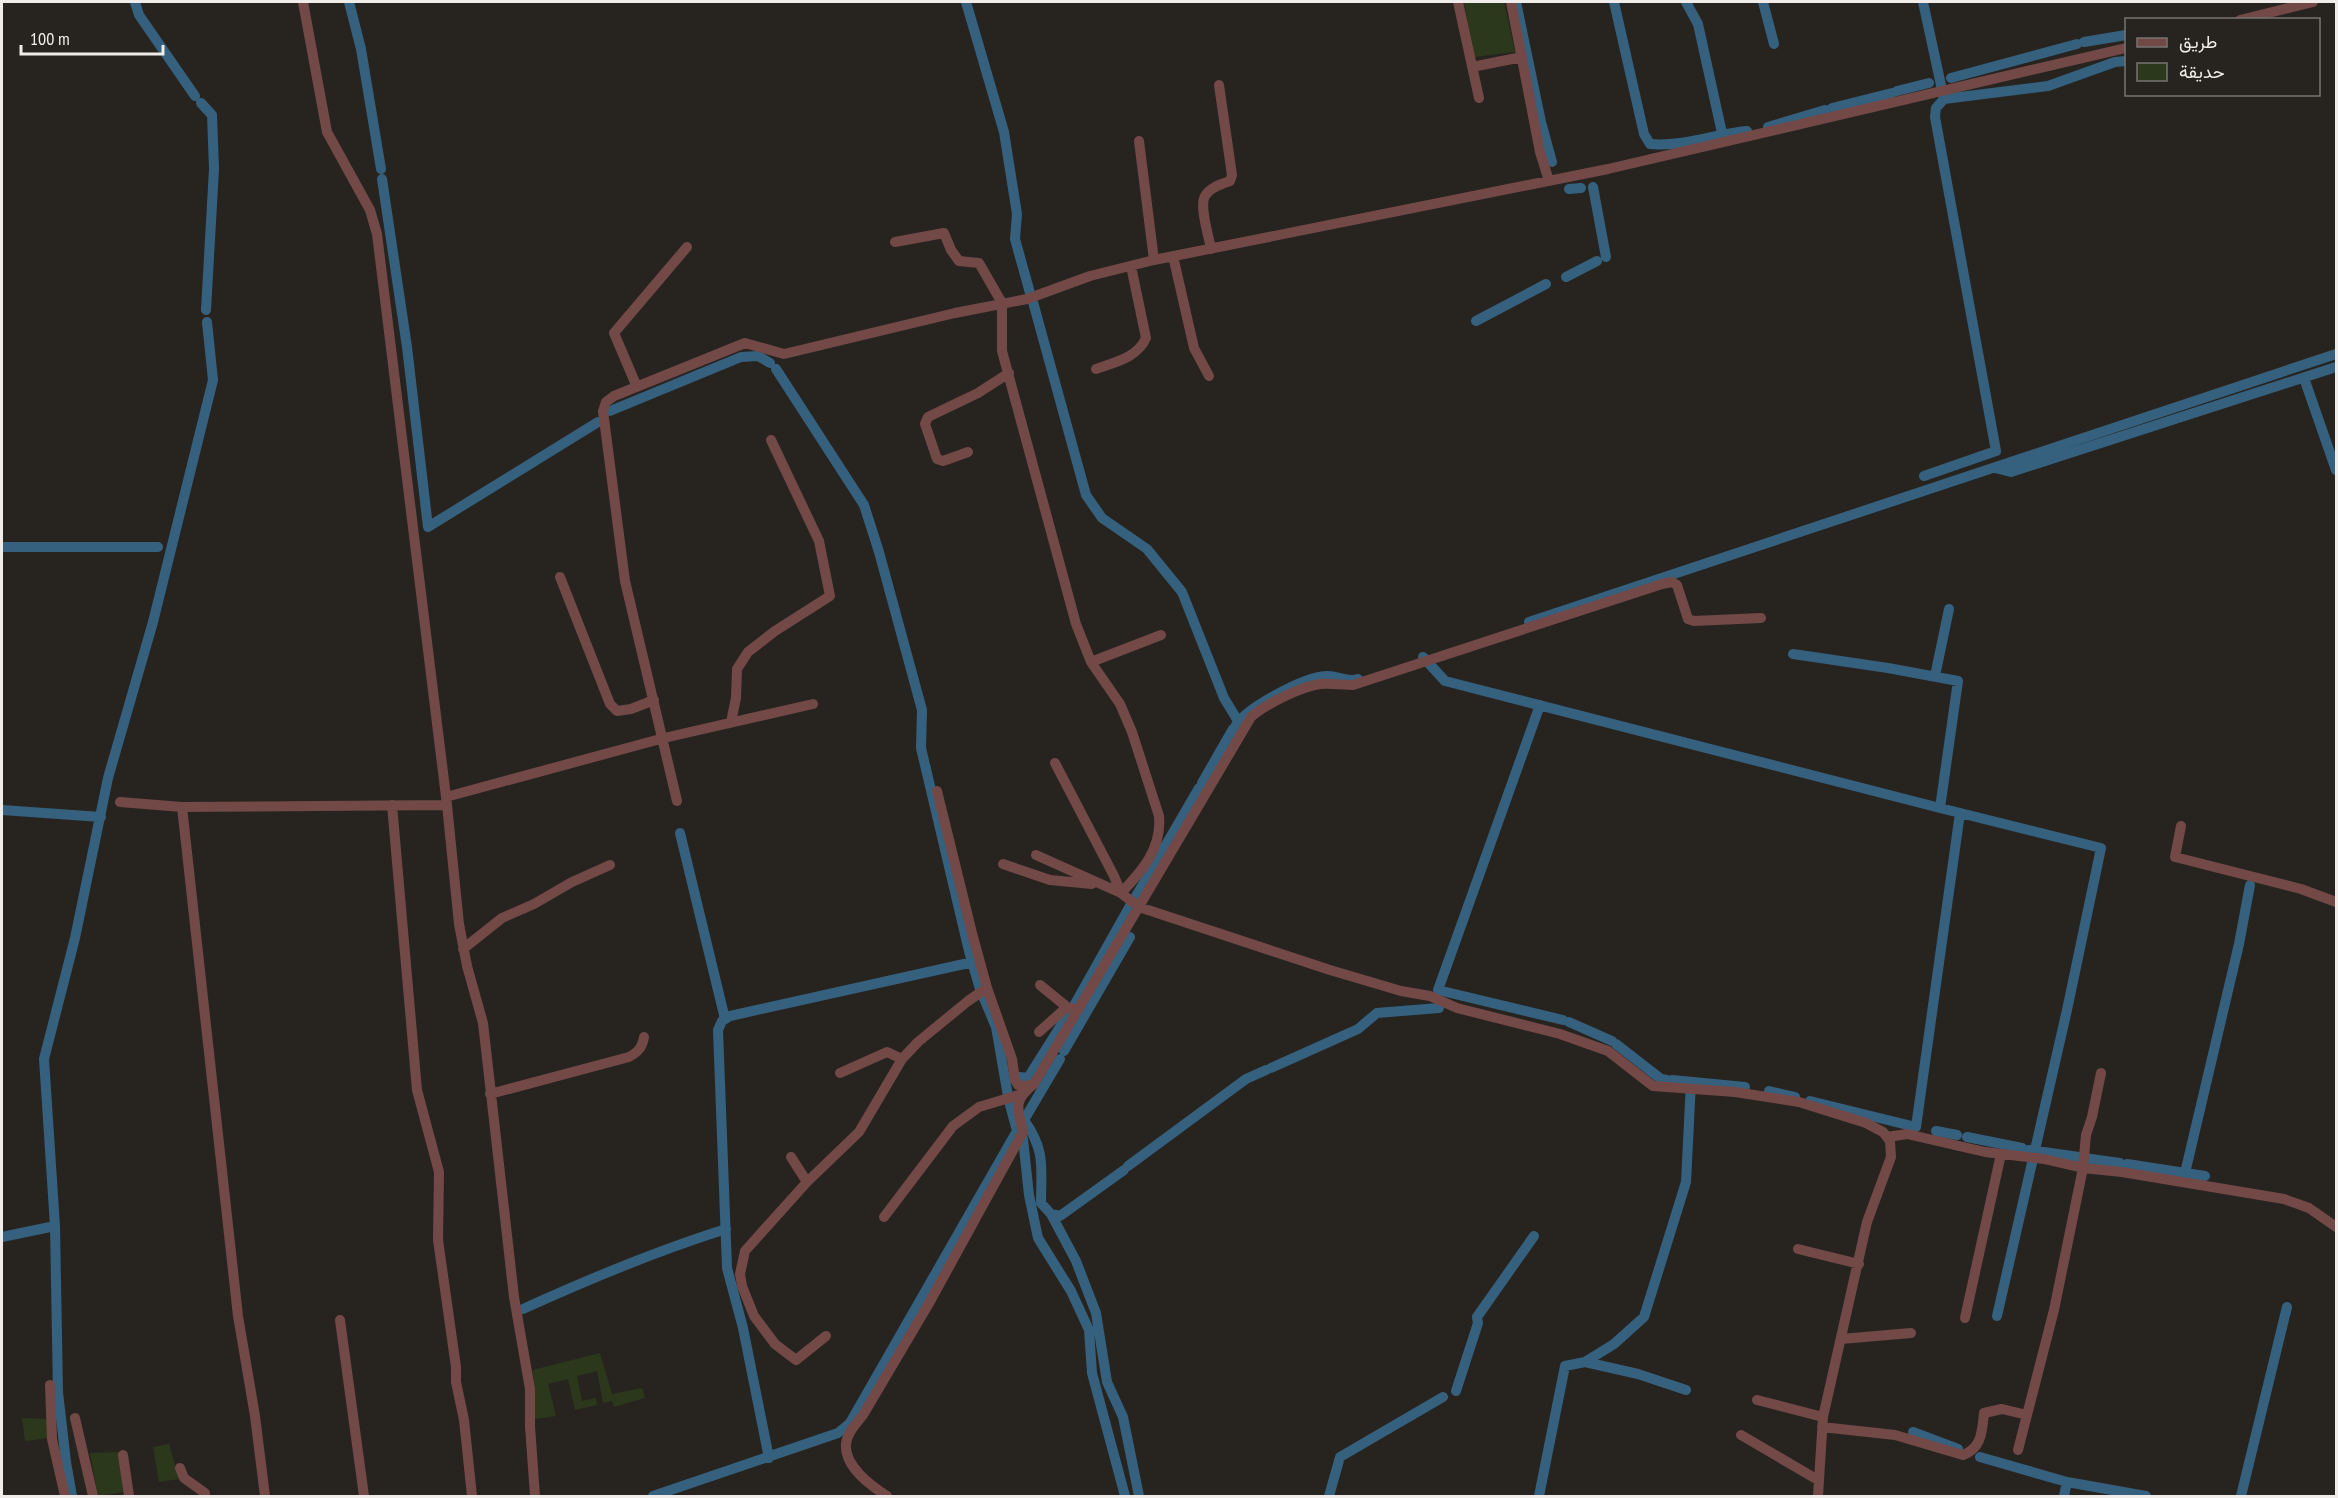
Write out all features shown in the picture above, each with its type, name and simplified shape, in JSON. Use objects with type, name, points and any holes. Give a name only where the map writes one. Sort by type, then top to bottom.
[{"type":"street","points":[[303,2],[327,132],[370,210],[377,234],[463,949],[483,1023],[514,1297],[530,1389],[535,1497]]},
{"type":"street","points":[[1458,2],[1479,98]]},
{"type":"street","points":[[1510,2],[1540,152],[1549,181]]},
{"type":"street","points":[[2248,18],[2313,2]]},
{"type":"street","points":[[677,801],[664,738],[625,581],[603,411],[606,402],[614,396],[745,343],[784,354],[1027,299],[1090,276],[1154,260],[1549,181],[1800,126],[2125,48]]},
{"type":"street","points":[[1472,67],[1522,57]]},
{"type":"street","points":[[1211,249],[1202,206],[1204,196],[1214,188],[1230,181],[1232,175],[1231,154],[1219,85]]},
{"type":"street","points":[[1139,141],[1154,260]]},
{"type":"street","points":[[895,242],[944,233],[951,250],[960,261],[979,263],[1002,303],[1002,351],[1076,624],[1091,662],[1120,704],[1132,732],[1159,816],[1160,827],[1156,847],[1137,876],[1121,893]]},
{"type":"street","points":[[637,387],[615,333],[687,247]]},
{"type":"street","points":[[1173,256],[1194,348],[1209,376]]},
{"type":"street","points":[[1096,369],[1132,355],[1141,349],[1146,338],[1131,266]]},
{"type":"street","points":[[968,452],[943,461],[937,459],[925,424],[928,417],[978,393],[1009,373]]},
{"type":"street","points":[[731,722],[736,698],[737,669],[748,652],[775,631],[830,596],[819,541],[771,440]]},
{"type":"street","points":[[560,577],[610,704],[617,711],[654,700]]},
{"type":"street","points":[[884,1217],[953,1126],[979,1107],[1022,1094],[1034,1084],[1242,730],[1261,708],[1308,687],[1321,684],[1353,685],[1672,582],[1677,585],[1688,619],[1694,621],[1761,618]]},
{"type":"street","points":[[1091,662],[1161,635]]},
{"type":"street","points":[[120,802],[182,807],[392,805],[447,801],[664,738],[813,704]]},
{"type":"street","points":[[1054,763],[1121,893]]},
{"type":"street","points":[[937,791],[987,988],[1012,1059],[1015,1080],[1018,1085],[1034,1084]]},
{"type":"street","points":[[392,805],[417,1090],[439,1172],[438,1240],[456,1367],[456,1382],[465,1420],[472,1497]]},
{"type":"street","points":[[182,807],[238,1316],[255,1416],[265,1497]]},
{"type":"street","points":[[2181,826],[2175,857],[2301,889],[2337,902]]},
{"type":"street","points":[[1036,855],[1121,893],[1139,907],[1330,970],[1401,991],[1430,996],[1458,1008],[1560,1034],[1608,1052],[1653,1086],[1735,1092],[1799,1102],[1866,1123],[1882,1132],[1890,1141],[1891,1157],[1867,1222],[1822,1422],[1818,1497]]},
{"type":"street","points":[[1003,864],[1050,880],[1102,885]]},
{"type":"street","points":[[463,949],[502,918],[610,865]]},
{"type":"street","points":[[1040,985],[1067,1007],[1078,1010]]},
{"type":"street","points":[[826,1335],[796,1360],[775,1344],[754,1316],[742,1286],[740,1274],[745,1251],[807,1182],[859,1132],[902,1059],[987,988]]},
{"type":"street","points":[[1039,1032],[1067,1007]]},
{"type":"street","points":[[490,1094],[629,1057],[638,1052],[643,1045],[644,1037]]},
{"type":"street","points":[[840,1073],[887,1052],[902,1059]]},
{"type":"street","points":[[2018,1450],[2054,1310],[2083,1168],[2086,1136],[2101,1073]]},
{"type":"street","points":[[886,1497],[856,1470],[848,1458],[846,1444],[848,1438],[928,1305],[1023,1132],[1018,1106],[1022,1094]]},
{"type":"street","points":[[1887,1137],[1907,1134],[1951,1146],[2044,1159],[2083,1168],[2122,1172],[2294,1201],[2337,1227]]},
{"type":"street","points":[[1965,1318],[2001,1154]]},
{"type":"street","points":[[791,1157],[807,1182]]},
{"type":"street","points":[[1798,1249],[1859,1264]]},
{"type":"street","points":[[340,1320],[364,1497]]},
{"type":"street","points":[[1840,1339],[1911,1333]]},
{"type":"street","points":[[50,1385],[52,1439],[65,1497]]},
{"type":"street","points":[[1757,1400],[1822,1422],[1895,1435],[1963,1455],[1979,1444],[1984,1413],[2002,1409],[2027,1415]]},
{"type":"street","points":[[75,1418],[93,1497]]},
{"type":"street","points":[[1742,1435],[1818,1480]]},
{"type":"street","points":[[123,1455],[129,1497]]},
{"type":"street","points":[[180,1468],[184,1478],[205,1493],[205,1497]]},
{"type":"green space","points":[[1464,2],[1504,2],[1515,52],[1474,57]]},
{"type":"green space","points":[[600,1353],[612,1394],[642,1388],[645,1398],[614,1407],[612,1401],[603,1403],[597,1371],[577,1376],[582,1401],[596,1398],[597,1405],[575,1410],[568,1379],[548,1384],[556,1416],[535,1419],[533,1370]]},
{"type":"green space","points":[[22,1418],[47,1419],[49,1438],[25,1441]]},
{"type":"green space","points":[[169,1444],[179,1479],[159,1482],[153,1447]]},
{"type":"green space","points":[[119,1452],[123,1492],[98,1496],[90,1453]]},
{"type":"waterway","points":[[135,2],[139,15],[195,96]]},
{"type":"waterway","points":[[349,2],[361,49],[381,169]]},
{"type":"waterway","points":[[966,2],[1004,132],[1017,214],[1015,239],[1030,293]]},
{"type":"waterway","points":[[1516,2],[1541,122],[1552,162]]},
{"type":"waterway","points":[[1614,2],[1644,134],[1650,144],[1674,144],[1747,131]]},
{"type":"waterway","points":[[1686,2],[1698,24],[1722,133]]},
{"type":"waterway","points":[[1763,2],[1774,44]]},
{"type":"waterway","points":[[1923,2],[1944,99]]},
{"type":"waterway","points":[[2084,42],[2125,35]]},
{"type":"waterway","points":[[1951,78],[2077,44]]},
{"type":"waterway","points":[[1924,476],[1996,451],[1935,117],[1936,108],[1944,99],[2048,86],[2115,62],[2125,61]]},
{"type":"waterway","points":[[1897,91],[1929,83]]},
{"type":"waterway","points":[[1832,108],[1892,93]]},
{"type":"waterway","points":[[201,103],[212,115],[214,169],[206,310]]},
{"type":"waterway","points":[[1768,127],[1825,110]]},
{"type":"waterway","points":[[382,179],[407,347],[428,527],[598,422]]},
{"type":"waterway","points":[[1593,187],[1606,257]]},
{"type":"waterway","points":[[1569,189],[1581,188]]},
{"type":"waterway","points":[[1566,277],[1597,261]]},
{"type":"waterway","points":[[1476,321],[1546,284]]},
{"type":"waterway","points":[[1033,302],[1086,495],[1102,518],[1147,549],[1182,592],[1224,698],[1238,721]]},
{"type":"waterway","points":[[72,1496],[58,1392],[55,1226],[44,1059],[75,938],[108,778],[153,622],[213,380],[207,322]]},
{"type":"waterway","points":[[1529,622],[2336,354]]},
{"type":"waterway","points":[[610,411],[741,357],[758,356],[770,363]]},
{"type":"waterway","points":[[1995,468],[2011,472],[2336,367]]},
{"type":"waterway","points":[[776,369],[864,505],[922,710],[921,748],[980,989]]},
{"type":"waterway","points":[[2304,378],[2336,470]]},
{"type":"waterway","points":[[2,547],[158,547]]},
{"type":"waterway","points":[[1935,676],[1949,609]]},
{"type":"waterway","points":[[1423,657],[1445,681],[1940,808],[1958,681],[1793,654]]},
{"type":"waterway","points":[[1236,725],[1264,702],[1304,682],[1326,676],[1358,679]]},
{"type":"waterway","points":[[1540,705],[1438,990],[1563,1020]]},
{"type":"waterway","points":[[1202,783],[1233,729]]},
{"type":"waterway","points":[[1135,898],[1199,788]]},
{"type":"waterway","points":[[1940,808],[2101,848],[2067,1010],[1997,1316]]},
{"type":"waterway","points":[[2,810],[101,817]]},
{"type":"waterway","points":[[1810,1101],[1916,1127],[1960,813]]},
{"type":"waterway","points":[[680,833],[725,1019]]},
{"type":"waterway","points":[[2185,1173],[2239,944],[2250,885]]},
{"type":"waterway","points":[[1075,1004],[1130,906]]},
{"type":"waterway","points":[[1064,1051],[1130,937]]},
{"type":"waterway","points":[[769,1458],[743,1328],[727,1268],[718,1030],[722,1021],[730,1016],[973,962]]},
{"type":"waterway","points":[[983,996],[996,1027],[1008,1096]]},
{"type":"waterway","points":[[1271,1068],[1358,1029],[1377,1013],[1439,1008]]},
{"type":"waterway","points":[[1019,1077],[1028,1078],[1070,1011]]},
{"type":"waterway","points":[[1569,1022],[1612,1041]]},
{"type":"waterway","points":[[1616,1044],[1661,1079],[1667,1080]]},
{"type":"waterway","points":[[1060,1059],[1024,1120],[1036,1141],[1041,1160],[1041,1203],[1051,1214],[1076,1261],[1096,1313],[1107,1382],[1123,1417],[1139,1496]]},
{"type":"waterway","points":[[1128,1166],[1246,1079],[1266,1070]]},
{"type":"waterway","points":[[1672,1080],[1745,1087]]},
{"type":"waterway","points":[[1539,1496],[1565,1366],[1585,1362],[1614,1344],[1644,1317],[1686,1182],[1691,1082]]},
{"type":"waterway","points":[[1769,1091],[1795,1097]]},
{"type":"waterway","points":[[653,1496],[838,1433],[850,1423],[1017,1131],[1009,1101]]},
{"type":"waterway","points":[[1936,1131],[1957,1135]]},
{"type":"waterway","points":[[1967,1137],[2022,1148]]},
{"type":"waterway","points":[[1023,1139],[1029,1195],[1038,1238],[1071,1291],[1089,1330],[1092,1373],[1125,1496]]},
{"type":"waterway","points":[[2029,1150],[2079,1157]]},
{"type":"waterway","points":[[2084,1158],[2120,1163]]},
{"type":"waterway","points":[[2127,1164],[2205,1176]]},
{"type":"waterway","points":[[1051,1214],[1060,1216],[1124,1170]]},
{"type":"waterway","points":[[2,1237],[55,1226]]},
{"type":"waterway","points":[[523,1309],[623,1266],[726,1229]]},
{"type":"waterway","points":[[1456,1391],[1478,1323],[1477,1317],[1534,1236]]},
{"type":"waterway","points":[[2241,1496],[2287,1307]]},
{"type":"waterway","points":[[1585,1362],[1638,1374],[1686,1390]]},
{"type":"waterway","points":[[1329,1496],[1340,1457],[1443,1397]]},
{"type":"waterway","points":[[1913,1432],[1958,1449]]},
{"type":"waterway","points":[[1980,1457],[2067,1482],[2146,1496]]},
{"type":"waterway","points":[[2064,1496],[2067,1482]]}]
